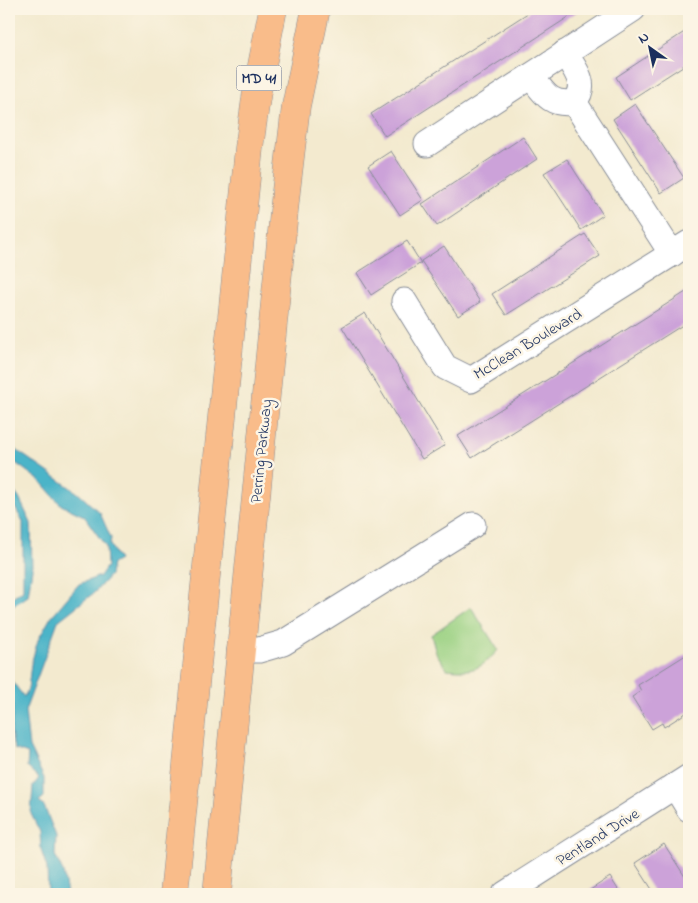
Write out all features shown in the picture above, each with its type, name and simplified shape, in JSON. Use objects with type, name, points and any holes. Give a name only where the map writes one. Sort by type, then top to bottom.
[{"type":"main road","name":"MD 41","points":[[174,894],[249,148],[257,92],[273,9]]},
{"type":"main road","name":"Perring Parkway","points":[[217,894],[296,106],[316,9]]},
{"type":"street","points":[[427,144],[633,9]]},
{"type":"street","points":[[531,76],[545,95],[554,102],[563,104],[574,102],[579,95],[581,85],[578,74],[565,53]]},
{"type":"street","name":"McClean Boulevard","points":[[404,302],[445,367],[471,380],[681,248],[574,102]]},
{"type":"street","points":[[240,650],[258,650],[282,643],[473,525]]},
{"type":"street","points":[[682,782],[689,809]]},
{"type":"street","name":"Pentland Drive","points":[[505,894],[682,782]]},
{"type":"green space","points":[[471,607],[498,650],[486,662],[476,668],[470,670],[447,669],[436,653],[431,635]]},
{"type":"water","points":[[9,445],[78,493],[100,513],[111,538],[110,545],[119,560],[112,564],[110,575],[95,592],[58,621],[25,711],[29,747],[44,778],[44,797],[39,801],[44,806],[56,836],[55,855],[63,872],[67,894],[48,894],[47,868],[41,850],[40,832],[31,814],[33,786],[39,778],[27,767],[28,754],[14,749],[11,732],[13,704],[9,697],[9,677],[24,697],[28,689],[31,664],[38,640],[51,617],[79,584],[100,576],[107,566],[106,547],[84,516],[61,505],[40,481],[9,458]]},
{"type":"water","points":[[9,485],[19,498],[31,523],[32,569],[28,596],[9,608],[9,599],[23,590],[23,522],[9,497]]},
{"type":"building","points":[[534,9],[581,9],[385,136],[371,114]]},
{"type":"building","points":[[689,29],[689,62],[630,100],[616,77]]},
{"type":"building","points":[[635,104],[684,178],[661,193],[613,119]]},
{"type":"building","points":[[523,137],[537,159],[437,226],[422,204]]},
{"type":"building","points":[[391,151],[423,200],[400,215],[368,166]]},
{"type":"building","points":[[567,159],[603,215],[581,230],[544,173]]},
{"type":"building","points":[[585,234],[600,256],[506,315],[492,294]]},
{"type":"building","points":[[407,241],[421,263],[371,295],[357,273]]},
{"type":"building","points":[[444,246],[480,302],[458,316],[421,261]]},
{"type":"building","points":[[689,290],[689,321],[472,458],[458,436]]},
{"type":"building","points":[[365,313],[445,445],[422,459],[342,327]]},
{"type":"building","points":[[689,653],[689,711],[664,727],[662,723],[652,729],[632,697],[641,691],[638,685]]},
{"type":"building","points":[[664,844],[689,883],[689,894],[655,894],[635,863]]},
{"type":"building","points":[[610,877],[621,894],[584,894]]}]
